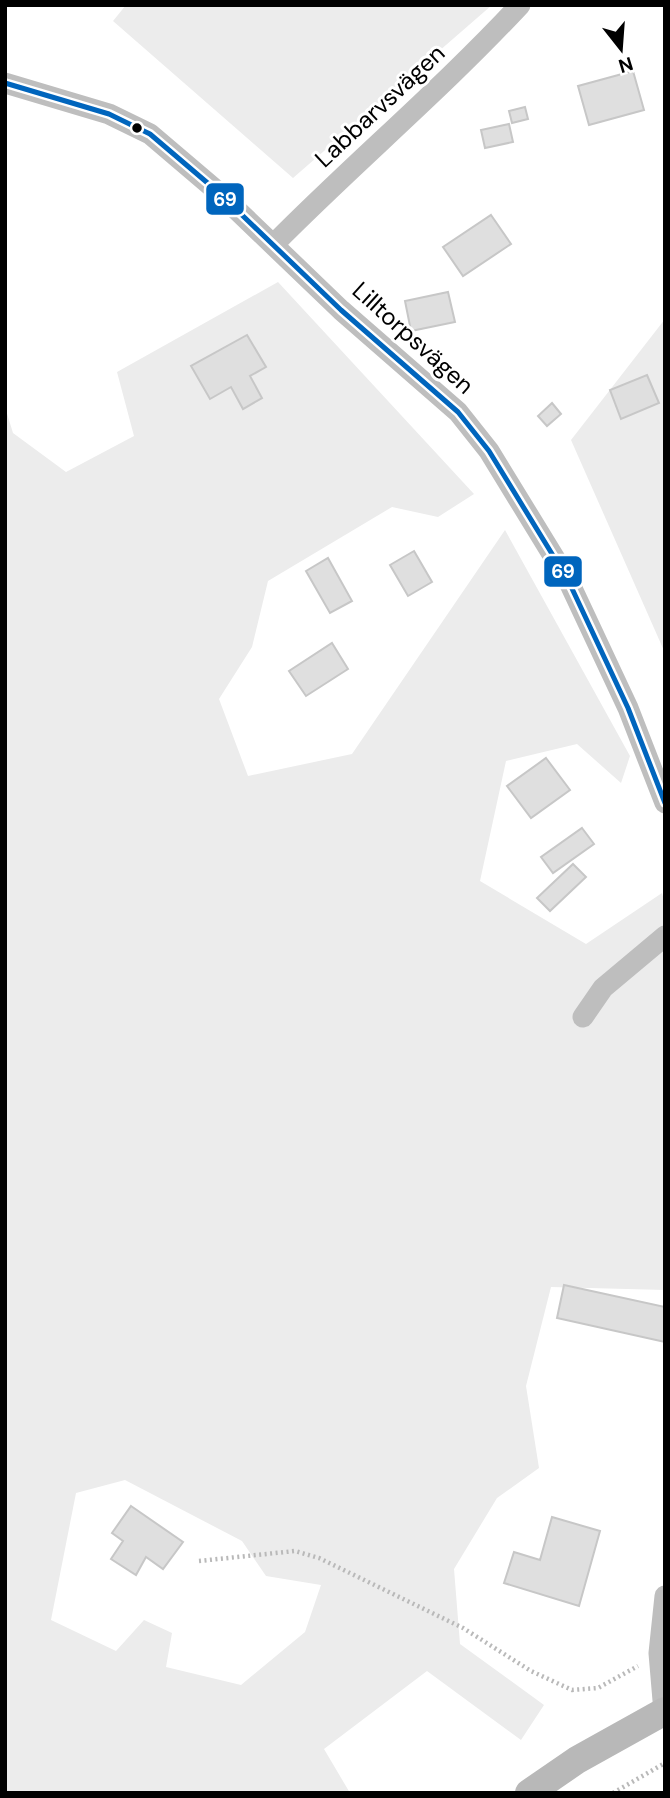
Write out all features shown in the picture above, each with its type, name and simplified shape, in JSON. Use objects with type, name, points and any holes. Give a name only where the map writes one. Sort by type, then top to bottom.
[{"type":"main road","points":[[529,1793],[577,1760],[665,1712]]},
{"type":"street","name":"Labbarvsvägen","points":[[274,244],[476,53],[520,5]]},
{"type":"street","name":"Lilltorpsvägen","points":[[5,83],[109,114],[150,134],[274,244],[341,310],[436,390],[489,451],[568,580],[623,697],[665,803]]},
{"type":"street","points":[[583,1017],[603,988],[665,936]]},
{"type":"street","points":[[665,1596],[659,1653],[665,1712]]},
{"type":"path","points":[[199,1561],[295,1551],[319,1558],[452,1623],[531,1671],[572,1690],[598,1688],[659,1653]]},
{"type":"path","points":[[613,1793],[665,1763]]},
{"type":"shaded area","points":[[126,5],[492,5],[293,178],[113,21]]},
{"type":"shaded area","points":[[278,282],[474,494],[438,517],[392,507],[268,581],[252,647],[219,699],[248,776],[352,754],[505,530],[630,756],[621,783],[577,744],[506,761],[480,881],[586,944],[662,893],[665,904],[665,1290],[551,1287],[526,1386],[539,1468],[497,1498],[454,1569],[460,1644],[544,1705],[521,1740],[427,1671],[324,1749],[350,1793],[5,1793],[5,407],[13,433],[66,472],[134,436],[117,372]],"holes":[[[125,1480],[242,1541],[266,1576],[321,1585],[305,1632],[241,1685],[166,1667],[172,1633],[144,1620],[116,1651],[51,1620],[76,1493]]]},
{"type":"shaded area","points":[[665,319],[665,653],[571,440]]},
{"type":"building","points":[[633,71],[644,110],[589,125],[578,86]]},
{"type":"building","points":[[525,107],[528,119],[512,123],[509,111]]},
{"type":"building","points":[[509,124],[513,142],[485,148],[481,130]]},
{"type":"building","points":[[491,215],[511,244],[463,276],[443,247]]},
{"type":"building","points":[[448,292],[455,322],[411,331],[405,301]]},
{"type":"building","points":[[247,335],[266,367],[250,376],[262,398],[243,409],[231,387],[210,399],[191,366]]},
{"type":"building","points":[[647,375],[659,403],[621,419],[610,390]]},
{"type":"building","points":[[552,403],[561,414],[547,426],[538,416]]},
{"type":"building","points":[[414,551],[432,582],[408,596],[390,565]]},
{"type":"building","points":[[328,558],[352,601],[330,613],[306,571]]},
{"type":"building","points":[[332,643],[348,669],[306,696],[289,671]]},
{"type":"building","points":[[546,758],[570,790],[531,818],[507,786]]},
{"type":"building","points":[[582,828],[594,844],[553,873],[541,857]]},
{"type":"building","points":[[573,864],[586,877],[550,911],[537,898]]},
{"type":"building","points":[[564,1285],[665,1307],[665,1342],[557,1318]]},
{"type":"building","points":[[131,1506],[183,1542],[163,1569],[146,1557],[136,1575],[111,1559],[123,1541],[112,1533]]},
{"type":"building","points":[[552,1517],[600,1531],[579,1606],[504,1583],[514,1552],[540,1560]]},
{"type":"transit line","name":"69","points":[[5,83],[109,114],[150,134],[217,191],[341,310],[458,412],[489,451],[568,580],[628,708],[665,803]]}]
